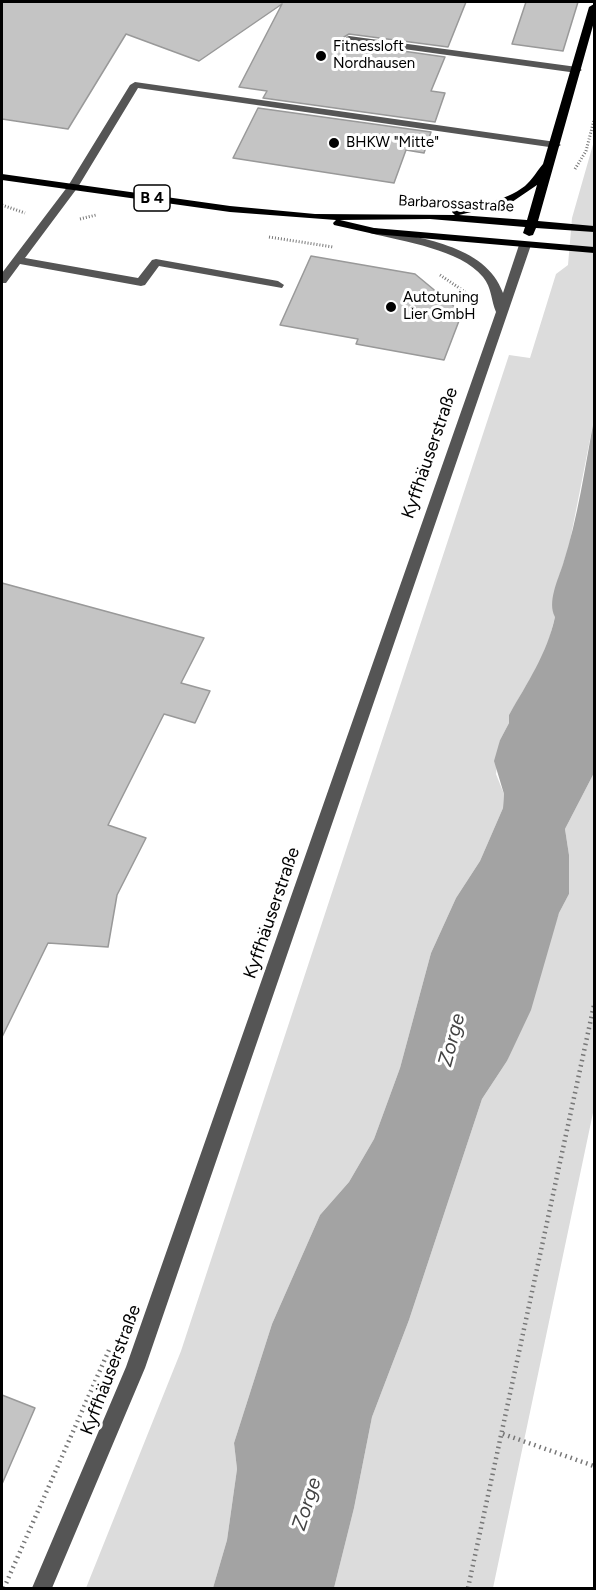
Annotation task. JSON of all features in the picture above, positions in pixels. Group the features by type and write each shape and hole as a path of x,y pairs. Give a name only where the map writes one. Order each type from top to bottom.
{"main road":[{"name":"B 4","path":"430,216 472,210 513,199 537,181 554,149 594,7"},
{"path":"525,245 554,149"},
{"name":"Barbarossastraße","path":"2,177 230,209 315,217 430,216 594,230"},
{"name":"Barbarossastraße","path":"315,217 374,231 594,250"}],"street":[{"path":"348,39 577,70"},
{"path":"2,280 73,187 135,85 554,149"},
{"name":"Barbarossastraße","path":"374,231 442,249 466,259 491,279 496,287 501,310"},
{"name":"Kyffhäuserstraße","path":"42,1588 135,1368 525,245"},
{"path":"16,261 141,282 156,262 278,285"}],"path":[{"path":"51,216 81,219 103,213"},
{"path":"266,237 336,248"},
{"path":"437,272 476,300"},
{"path":"468,1588 594,1005"},
{"path":"503,1434 594,1466"}],"shaded area":[{"path":"594,141 594,419 569,546 555,589 555,617 549,640 544,655 509,715 509,723 500,740 496,774 504,794 503,808 480,861 456,898 431,953 400,1068 374,1139 349,1182 320,1215 272,1324 234,1443 237,1469 227,1540 213,1588 86,1588 181,1351 509,355 530,358 556,274 568,265 572,218"},
{"path":"594,773 594,1108 493,1588 334,1588 354,1508 372,1417 409,1320 482,1099 507,1061 559,913 569,894 569,855 565,829"}],"water":[{"name":"Zorge","path":"594,419 594,773 565,829 569,855 569,894 559,913 531,1010 507,1061 482,1099 409,1320 372,1417 354,1508 334,1588 213,1588 227,1540 237,1469 234,1443 272,1324 320,1215 349,1182 374,1139 400,1068 431,953 456,898 480,861 503,808 504,794 494,761 500,740 509,723 509,715 536,668 551,631 555,617 553,598 573,529"}],"building":[{"path":"2,2 466,2 448,47 349,34 344,37 346,43 445,57 431,91 445,93 435,122 263,98 267,91 239,87 282,4 199,61 126,34 68,129 2,119"},
{"path":"526,2 578,2 563,51 512,44"},
{"name":"BHKW \"Mitte\"","path":"258,108 431,132 424,153 406,150 394,183 233,158"},
{"name":"Autotuning Lier GmbH","path":"311,256 415,274 462,313 444,360 356,344 358,339 280,325"},
{"path":"2,583 204,638 181,683 210,691 195,723 164,714 108,825 146,838 117,895 108,947 48,943 2,1037"},
{"path":"2,1395 35,1408 2,1484"}],"place":[{"name":"Fitnessloft Nordhausen","path":"321,56"},
{"name":"BHKW \"Mitte\"","path":"334,143"},
{"name":"Autotuning Lier GmbH","path":"391,307"}]}
